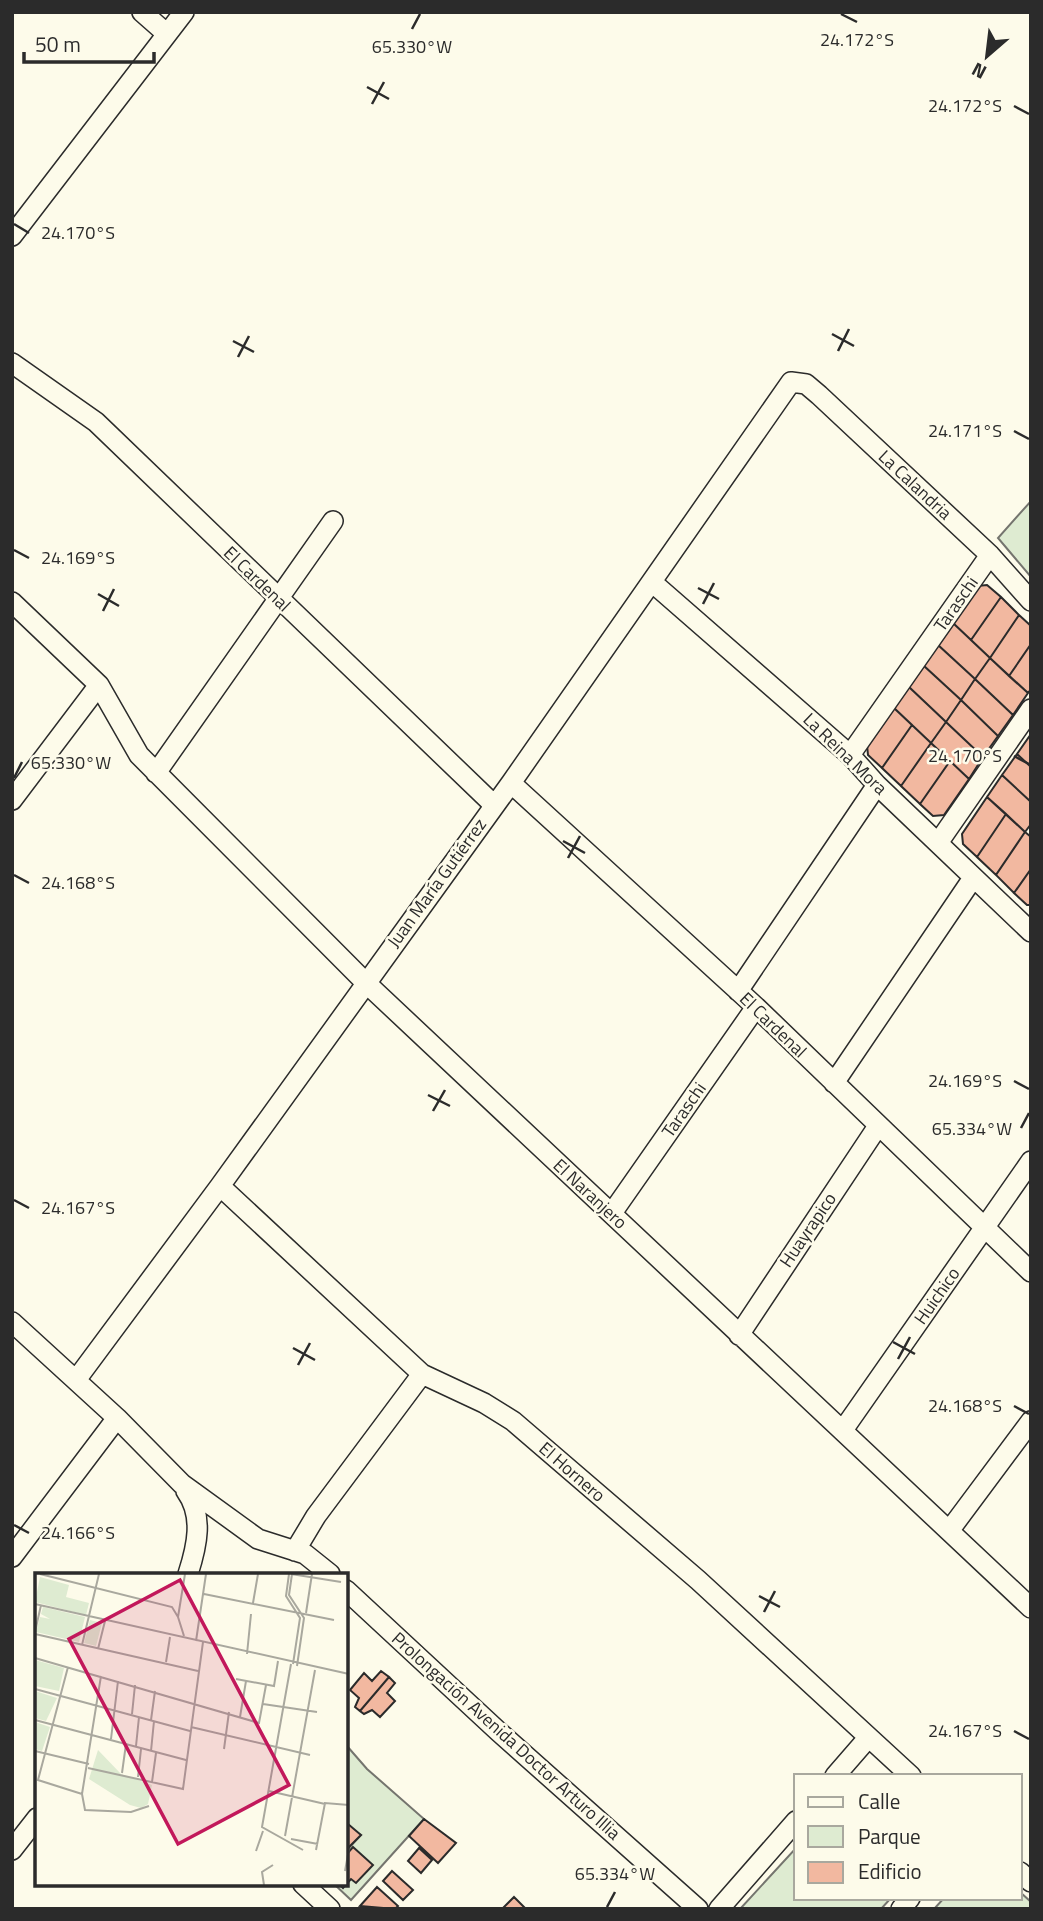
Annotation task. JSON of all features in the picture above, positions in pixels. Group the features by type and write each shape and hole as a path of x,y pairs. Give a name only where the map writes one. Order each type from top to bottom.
{"street":[{"path":"142,12 167,34"},
{"path":"12,236 184,12"},
{"name":"El Cardenal","path":"12,363 96,422 494,805"},
{"name":"La Calandria","path":"791,382 806,384 819,395 990,555 1031,601"},
{"name":"Juan María Gutiérrez","path":"76,1380 220,1186 510,783 653,583 791,382"},
{"path":"156,773 333,521"},
{"name":"Taraschi","path":"850,755 990,555"},
{"name":"La Reina Mora","path":"653,583 850,755 877,785 1031,932"},
{"name":"El Naranjero","path":"12,602 99,685 139,755 365,982 1031,1608"},
{"path":"12,800 99,685"},
{"path":"938,843 1031,709"},
{"name":"El Cardenal","path":"510,783 738,990 1031,1272"},
{"path":"738,990 877,785"},
{"path":"834,1083 973,878"},
{"name":"Taraschi","path":"612,1213 755,1007"},
{"name":"Huayrapico","path":"739,1335 878,1126"},
{"name":"Huichico","path":"843,1430 1031,1161"},
{"name":"El Hornero","path":"220,1186 422,1374 484,1403 513,1421 698,1580 909,1774"},
{"path":"12,1322 117,1418 181,1484 193,1501 198,1518 188,1573"},
{"path":"295,1551 316,1516 422,1374"},
{"path":"12,1557 117,1418"},
{"path":"949,1531 1031,1421"},
{"path":"181,1484 258,1539 316,1561 329,1573"},
{"name":"Prolongación Avenida Doctor Arturo Illia","path":"348,1592 499,1732 698,1909"},
{"path":"837,1774 868,1738"},
{"path":"12,1850 35,1821"},
{"path":"719,1909 794,1823"},
{"path":"305,1886 330,1909"}],"green space":[{"path":"1031,501 1031,577 998,538"},
{"path":"348,1747 367,1769 424,1819 351,1900 336,1886 348,1886 348,1849 361,1835 348,1827"},
{"path":"794,1850 794,1900 889,1900 881,1909 740,1909"},
{"path":"1022,1894 1031,1902 1031,1909 934,1909 942,1900 1022,1900"}],"building":[{"path":"987,585 1001,597 971,640 952,622 977,586"},
{"path":"1001,597 1019,615 990,658 971,640"},
{"path":"1019,615 1031,626 1031,644 1009,676 990,658"},
{"path":"952,622 990,658 975,679 937,644"},
{"path":"937,644 975,679 961,700 923,665"},
{"path":"1031,644 1031,689 1028,693 1009,676"},
{"path":"990,658 1028,693 1013,715 975,679"},
{"path":"923,665 961,700 946,722 908,686"},
{"path":"975,679 1013,715 998,736 961,700"},
{"path":"908,686 946,722 931,743 893,707"},
{"path":"961,700 998,736 983,757 946,722"},
{"path":"893,707 912,725 882,768 868,755 867,745"},
{"path":"946,722 983,757 969,779 931,743"},
{"path":"912,725 931,743 901,786 882,768"},
{"path":"1031,734 1031,767 1017,754"},
{"path":"931,743 950,761 920,804 901,786"},
{"path":"1017,754 1031,767 1031,802 1002,775"},
{"path":"950,761 969,779 944,815 933,816 920,804"},
{"path":"1002,775 1031,802 1031,824 1025,832 987,797"},
{"path":"987,797 1006,814 977,857 963,844 962,834"},
{"path":"1006,814 1025,832 996,875 977,857"},
{"path":"1025,832 1031,837 1031,869 1014,893 996,875"},
{"path":"1031,869 1031,905 1027,905 1014,893"},
{"path":"381,1671 389,1677 360,1711 355,1707 359,1698 350,1690 364,1673 372,1681"},
{"path":"389,1677 395,1683 387,1693 395,1701 380,1717 372,1710 364,1714 360,1711"},
{"path":"424,1819 456,1843 438,1863 409,1836"},
{"path":"348,1824 361,1835 348,1848"},
{"path":"353,1847 373,1865 356,1883 351,1879 348,1882 348,1853"},
{"path":"419,1848 432,1860 421,1873 408,1861"},
{"path":"392,1871 413,1890 403,1900 383,1881"},
{"path":"377,1887 398,1906 395,1909 360,1906"},
{"path":"514,1897 526,1909 502,1909"}]}
